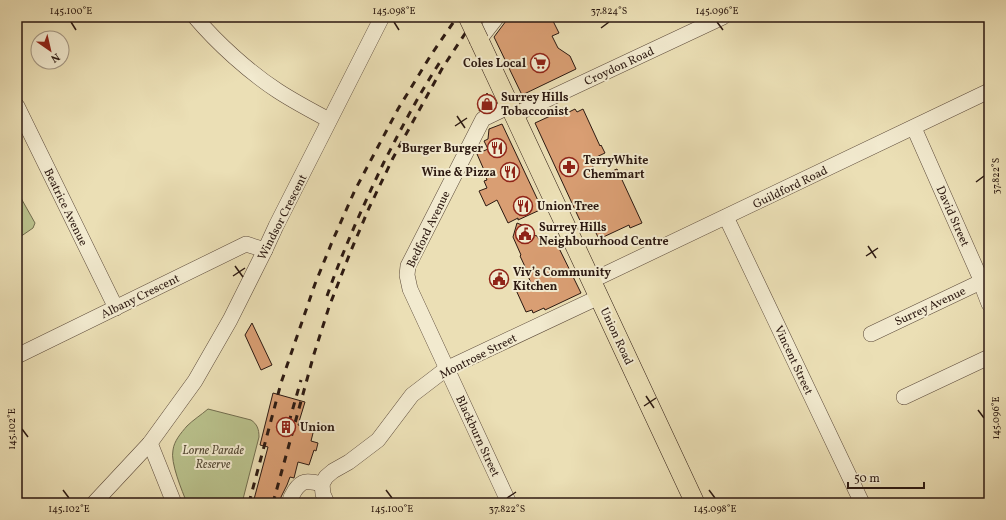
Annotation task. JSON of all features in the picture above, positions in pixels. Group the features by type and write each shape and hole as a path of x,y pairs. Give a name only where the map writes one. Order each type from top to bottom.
{"main road":[{"name":"Union Road","path":"468,17 695,503"}],"street":[{"path":"195,17 239,61 278,91 329,120"},
{"name":"Windsor Crescent","path":"94,503 150,443 195,381 230,320 382,17"},
{"path":"479,40 497,17"},
{"name":"Croydon Road","path":"512,111 723,17"},
{"name":"Guildford Road","path":"595,289 726,217 989,91"},
{"name":"Beatrice Avenue","path":"17,106 116,308"},
{"name":"Bedford Avenue","path":"446,369 410,289 407,275 408,266 483,119 512,111"},
{"name":"David Street","path":"914,128 985,280 986,298 989,304"},
{"name":"Vincent Street","path":"726,217 862,503"},
{"name":"Albany Crescent","path":"17,356 246,244 265,250"},
{"name":"Surrey Avenue","path":"871,334 985,280"},
{"name":"Montrose Street","path":"322,484 326,477 333,471 350,462 378,440 412,395 446,369 595,289"},
{"path":"904,397 989,357"},
{"name":"Blackburn Street","path":"446,369 509,503"},
{"path":"150,443 174,503"},
{"path":"289,503 298,486 306,482 322,484 322,494 327,503"}],"green space":[{"path":"17,191 35,223 33,228 17,239"},
{"name":"Lorne Parade Reserve","path":"208,409 251,420 255,423 258,429 259,437 242,503 187,503 180,484 173,462 173,450 175,443 187,426"}],"building":[{"name":"Coles Local","path":"509,17 551,17 559,33 552,36 558,48 570,56 576,69 522,95 494,37"},
{"path":"487,93 493,104 479,111"},
{"path":"567,106 569,112 575,109 577,112 583,109 600,146 601,145 605,153 590,160 598,177 617,169 642,223 630,228 629,225 599,239 591,223 583,227 535,123 559,112 558,110"},
{"path":"502,124 542,209 508,223 497,200 486,206 479,191 487,188 484,181 487,180 477,154 488,149 484,141 488,139 489,129"},
{"path":"517,223 529,228 533,235 537,236 542,245 554,238 581,293 545,310 544,308 533,313 532,310 526,312 516,290 531,283 513,237"},
{"path":"252,323 272,365 261,370 245,335"},
{"path":"273,393 305,402 298,425 314,429 311,441 318,443 309,465 298,462 294,478 290,477 281,497 280,503 253,503 268,447 260,445"}],"railway":[{"path":"249,503 281,383 315,284 332,242 355,190 398,109 431,55 457,17"},
{"path":"273,503 314,354 329,307 350,253 369,208 393,158 443,67 476,17"},
{"path":"327,296 368,195 384,162 404,123 442,59"},
{"path":"285,436 301,380"}],"place":[{"name":"Coles Local","path":"540,63"},
{"name":"Surrey Hills Tobacconist","path":"487,104"},
{"name":"Burger Burger","path":"497,148"},
{"name":"TerryWhite Chemmart","path":"569,167"},
{"name":"Wine & Pizza","path":"510,172"},
{"name":"Union Tree","path":"523,206"},
{"name":"Surrey Hills Neighbourhood Centre","path":"525,234"},
{"name":"Viv’s Community Kitchen","path":"499,279"},
{"name":"Union","path":"286,427"}]}
